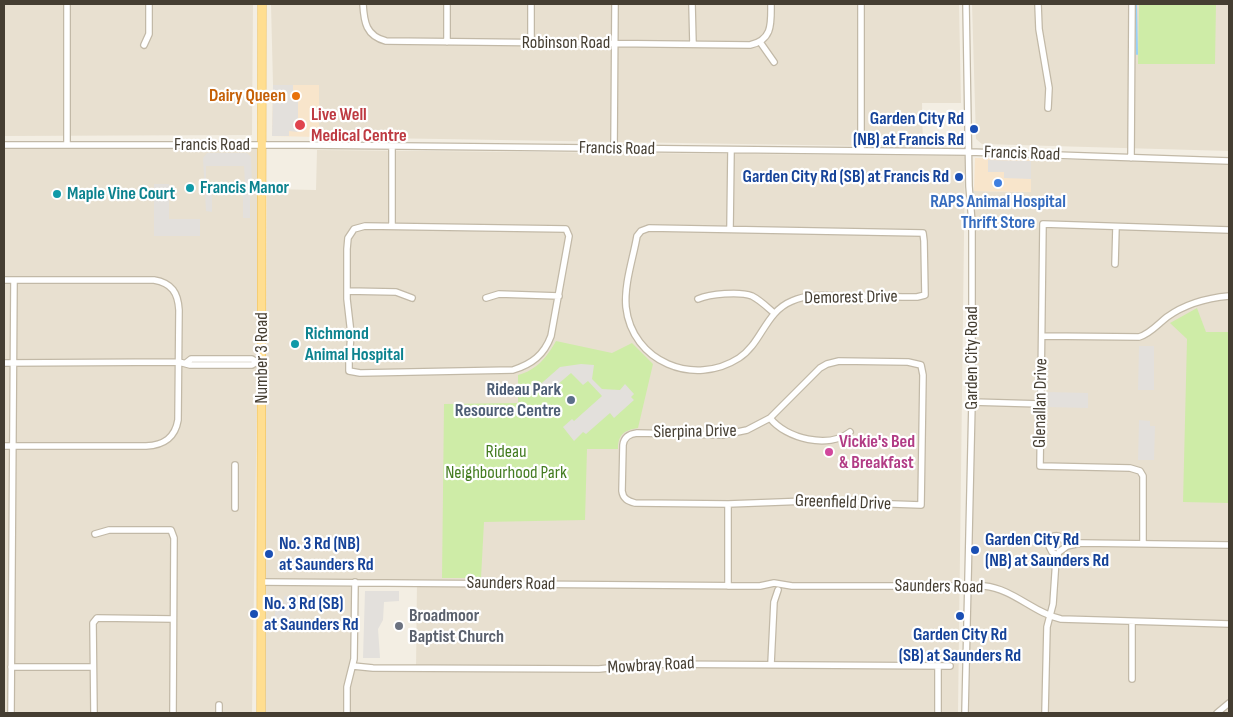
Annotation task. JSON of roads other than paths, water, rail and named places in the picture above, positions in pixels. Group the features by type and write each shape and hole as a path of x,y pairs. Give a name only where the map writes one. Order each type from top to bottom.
{"main road":[{"name":"Number 3 Road","path":"261,713 262,582 259,362 262,4"}],"street":[{"path":"67,4 67,145"},
{"path":"144,45 149,34 150,4"},
{"name":"Robinson Road","path":"364,4 364,23 368,30 375,37 386,41 750,45 760,42"},
{"path":"447,4 447,42"},
{"path":"531,4 531,43"},
{"path":"614,4 614,149"},
{"path":"692,4 693,44"},
{"path":"771,4 771,25 766,37 760,42 774,62"},
{"path":"861,4 861,151"},
{"name":"Garden City Road","path":"965,713 972,402 972,223 969,186 966,4"},
{"path":"1038,4 1039,30 1049,88 1048,108"},
{"path":"1131,158 1132,4"},
{"name":"Francis Road","path":"4,145 262,144 392,147 969,152 1229,161"},
{"path":"392,147 392,226"},
{"path":"730,229 731,150"},
{"name":"Glenallan Drive","path":"1116,226 1043,224 1040,466 1130,468 1141,472 1143,476 1143,543"},
{"path":"359,226 392,226 566,229 569,236 552,336 548,345 534,362 524,367 505,371 360,373 349,371 348,360 351,334 347,291 348,244 351,232 359,226"},
{"path":"1114,264 1116,226 1229,230"},
{"name":"Demorest Drive","path":"649,228 730,229 923,233 925,295 917,297 810,296 792,301 774,313 749,350 724,366 706,371 694,371 664,364 643,346 633,332 626,309 630,273 638,236 641,231 649,228"},
{"path":"4,280 148,279 164,282 174,289 179,303 177,426 172,436 165,442 146,446 4,446"},
{"path":"11,713 14,280"},
{"path":"347,291 396,292 412,298"},
{"path":"486,298 500,294 559,296"},
{"path":"698,299 713,295 749,295 763,303 774,313"},
{"path":"1042,336 1139,337 1172,314 1188,306 1204,300 1229,296"},
{"path":"4,363 186,363 190,359 252,359 259,362"},
{"name":"Sierpina Drive","path":"625,499 622,491 623,448 624,440 628,436 637,433 732,434 753,428 770,418 816,371 827,364 839,361 908,362 921,365"},
{"name":"Greenfield Drive","path":"625,499 636,502 728,504 816,501 921,505 923,375 921,365"},
{"path":"972,402 1041,404"},
{"path":"770,418 787,432 802,438 834,440 845,437 850,432"},
{"path":"235,465 235,508"},
{"path":"728,504 728,586"},
{"path":"95,534 109,530 171,530 174,538 173,713"},
{"path":"4,533 12,533"},
{"path":"1057,555 1052,552 1049,546 1052,537 1061,537 1066,546"},
{"path":"1045,713 1047,627 1053,604 1054,567 1057,555 1066,546 1081,543 1229,544"},
{"name":"Saunders Road","path":"262,582 760,586 774,588 792,586 988,586 1003,590 1049,616 1068,620 1229,624"},
{"path":"347,713 347,687 353,666 355,582"},
{"path":"771,664 774,588"},
{"path":"94,713 93,623 97,618 173,619"},
{"path":"1132,622 1132,679"},
{"name":"Mowbray Road","path":"353,666 373,668 599,669 648,664 950,666"},
{"path":"938,666 938,713"},
{"path":"12,667 93,667"},
{"path":"1217,713 1229,704"},
{"path":"219,705 219,713"}],"waterway":[{"path":"1136,4 1137,54"}],"place":[{"name":"Dairy Queen","path":"296,96"},
{"name":"Live Well Medical Centre","path":"300,125"},
{"name":"Garden City Rd (NB) at Francis Rd","path":"974,129"},
{"name":"Garden City Rd (SB) at Francis Rd","path":"959,177"},
{"name":"RAPS Animal Hospital Thrift Store","path":"998,183"},
{"name":"Francis Manor","path":"190,188"},
{"name":"Maple Vine Court","path":"57,194"},
{"name":"Richmond Animal Hospital","path":"295,344"},
{"name":"Rideau Park Resource Centre","path":"571,400"},
{"name":"Vickie's Bed & Breakfast","path":"829,452"},
{"name":"Garden City Rd (NB) at Saunders Rd","path":"975,550"},
{"name":"No. 3 Rd (NB) at Saunders Rd","path":"269,554"},
{"name":"No. 3 Rd (SB) at Saunders Rd","path":"254,614"},
{"name":"Garden City Rd (SB) at Saunders Rd","path":"960,616"},
{"name":"Broadmoor Baptist Church","path":"399,626"}],"park label":[{"name":"Rideau Neighbourhood Park","path":"506,462"}]}
